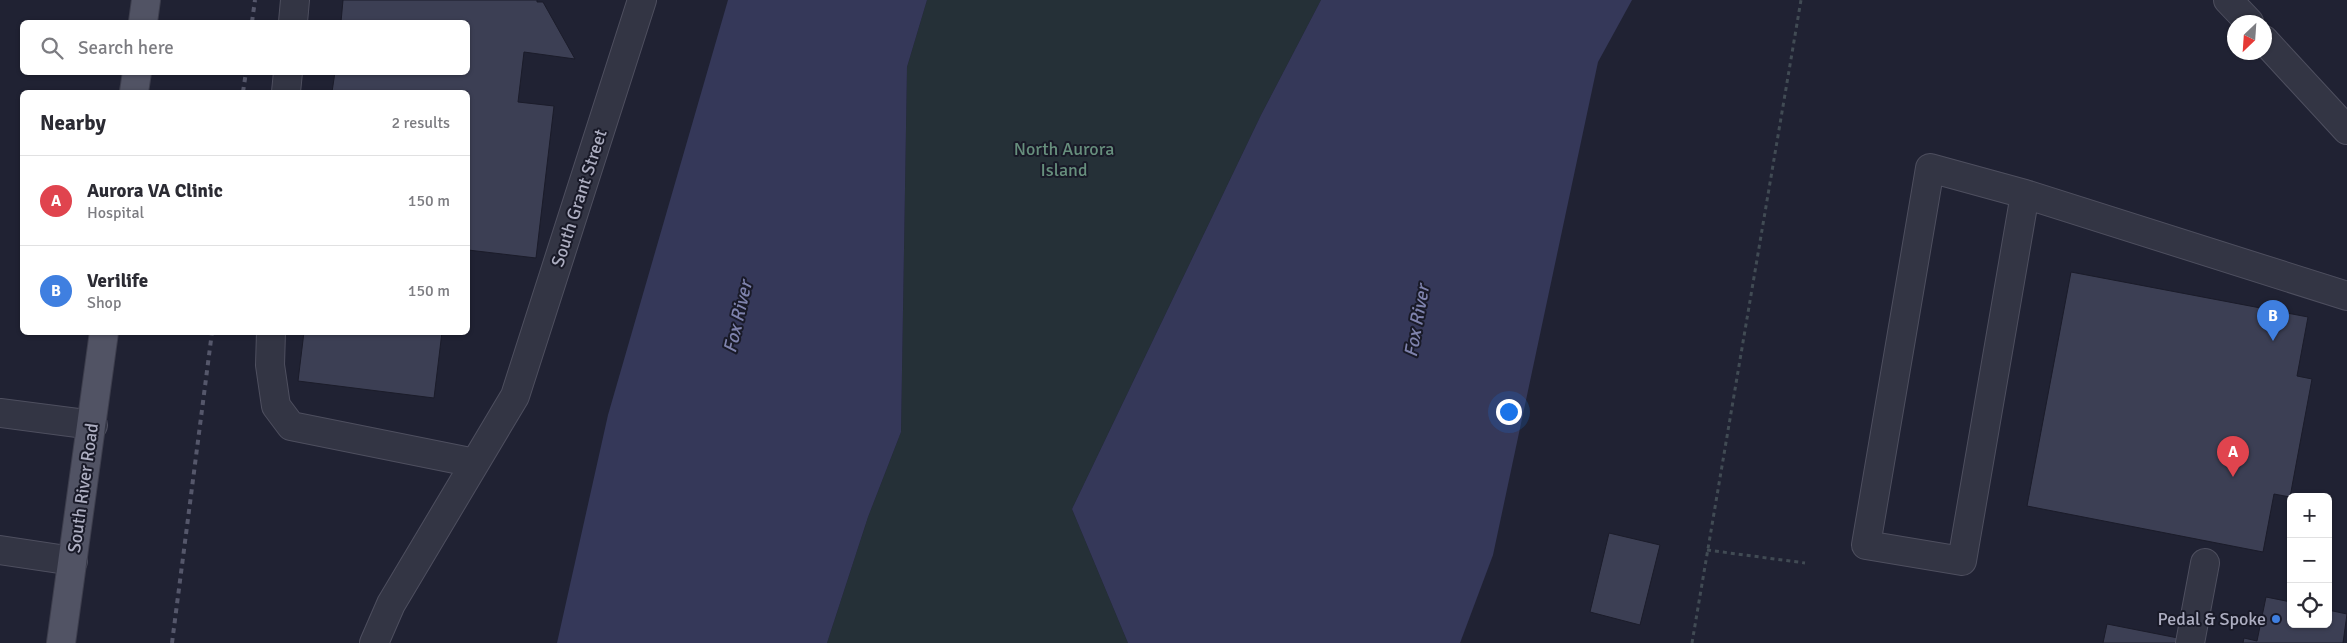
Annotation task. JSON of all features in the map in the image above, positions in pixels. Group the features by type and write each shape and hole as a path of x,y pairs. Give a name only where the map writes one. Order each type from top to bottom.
{"main road":[{"path":"143,20 146,0"},
{"path":"134,90 137,75"},
{"name":"South River Road","path":"61,643 93,425 104,335"}],"street":[{"path":"293,20 295,0"},
{"name":"South Grant Street","path":"374,643 391,604 515,396 642,0"},
{"path":"2228,0 2242,15"},
{"path":"2272,49 2347,130"},
{"path":"286,90 288,75"},
{"path":"2024,194 1962,561 1866,545 1930,168 2024,194 2347,296"},
{"path":"271,335 270,365 276,406 292,426 475,463"},
{"path":"0,412 93,425"},
{"path":"0,550 73,561"},
{"path":"2190,643 2205,563"}],"path":[{"path":"1692,643 1801,0"},
{"path":"1707,550 1806,563"}],"green space":[{"name":"North Aurora Island","path":"927,0 1321,0 1261,115 1072,509 1128,643 827,643 868,517 901,432 907,67"}],"water":[{"name":"Fox River","path":"728,0 927,0 907,67 901,432 868,517 827,643 557,643 608,415"},
{"name":"Fox River","path":"1321,0 1632,0 1598,62 1493,555 1460,643 1128,643 1072,509 1261,115"}],"building":[{"path":"343,0 537,0 537,2 543,2 575,59 524,52 518,102 554,106 536,258 470,250 470,90 332,90 335,75 470,75 470,20 341,20"},
{"path":"2071,272 2308,317 2297,376 2312,379 2291,493 2287,493 2287,496 2274,494 2263,552 2027,506"},
{"path":"304,335 442,335 434,398 298,381"},
{"path":"1609,533 1660,545 1640,625 1590,612"},
{"name":"Pedal & Spoke","path":"2266,597 2287,601 2287,628 2332,628 2332,611 2347,614 2343,643 2243,643 2244,638 2257,641"},
{"path":"2107,624 2178,638 2177,643 2103,643"}],"railway":[{"path":"252,20 255,0"},
{"path":"243,90 246,75"},
{"path":"172,643 212,335"}],"place":[{"name":"Verilife","path":"2273,341"},
{"name":"Aurora VA Clinic","path":"2233,477"},
{"name":"Pedal & Spoke","path":"2276,619"}]}
